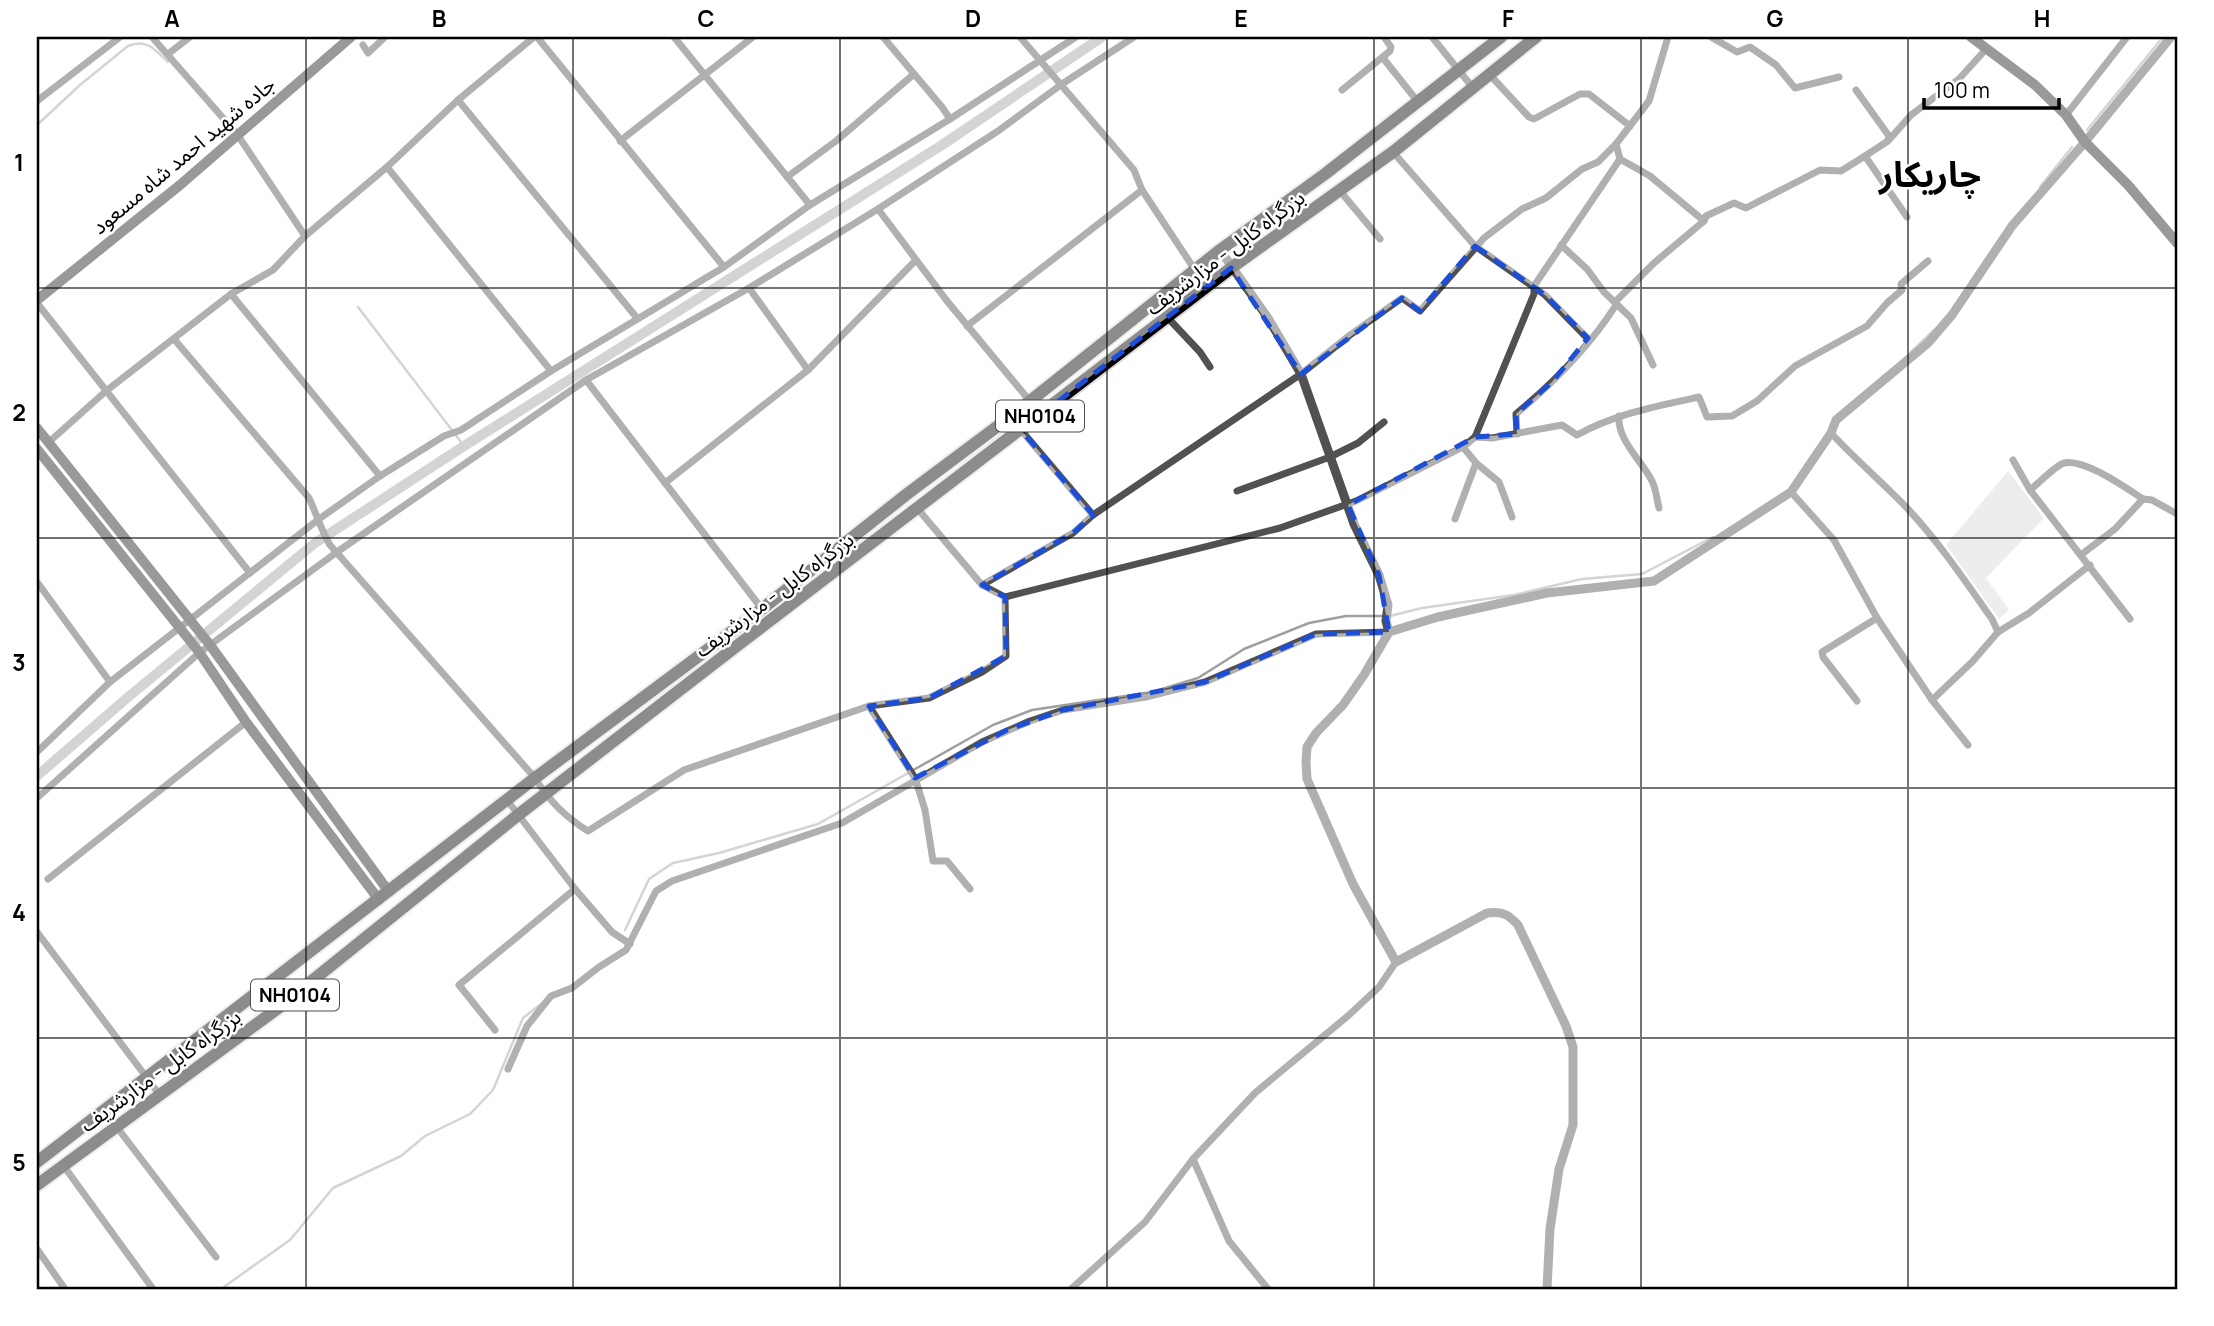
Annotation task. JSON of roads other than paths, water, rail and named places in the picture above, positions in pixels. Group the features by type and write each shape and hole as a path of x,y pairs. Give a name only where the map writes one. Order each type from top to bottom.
{"highway":[{"name":"بزرگراه کابل - مزارشریف","path":"37,1162 507,800 762,609 1220,250 1501,37"},
{"name":"بزرگراه کابل - مزارشریف","path":"37,1185 277,1009 518,815 1231,268 1393,152 1536,37"}],"main road":[{"name":"جاده شهيد احمد شاه مسعود","path":"37,301 180,185 351,37"},
{"path":"1971,37 2035,85 2066,115 2085,142 2175,235"},
{"path":"37,428 209,643 384,896"},
{"path":"37,449 199,653 246,722 384,896"}],"street":[{"path":"37,101 120,37"},
{"path":"152,37 237,134 305,236"},
{"path":"168,54 190,37"},
{"path":"363,45 368,53 385,37"},
{"path":"49,442 106,391 231,295 273,270 305,236 387,167 458,100 536,37 724,267"},
{"path":"674,37 810,205"},
{"path":"620,141 753,37"},
{"path":"883,37 950,119"},
{"path":"1020,37 1134,170 1142,190 1195,270"},
{"path":"37,752 110,682 319,519 380,476 444,436 461,430 551,371 724,267 810,205 1076,37"},
{"path":"37,798 209,643 337,552 586,380 749,288 878,209 998,131 1062,84 1134,37"},
{"path":"1342,90 1383,58 1391,47 1384,37"},
{"path":"1432,37 1473,88"},
{"path":"982,585 1073,533 1093,515 1301,374 1402,298 1420,311 1475,246 1522,209 1546,198 1583,169 1598,162 1616,144 1649,101 1668,37"},
{"path":"1711,37 1738,52 1750,47 1776,65 1795,89 1839,77"},
{"path":"2066,115 2127,37"},
{"path":"508,1069 527,1026 551,996 572,988 626,950 656,891 672,881 842,822 912,774 994,736 1063,710 1146,697 1205,682 1316,634 1389,632 1438,617 1548,593 1654,581 1791,492 1836,421 1928,343 2012,226 2171,37"},
{"path":"1517,434 1516,414 1552,382 1589,340 1616,303 1654,263 1704,221 1706,215 1734,203 1746,208 1820,170 1841,171 1888,141 1911,115 1959,79 1987,48"},
{"path":"1383,58 1418,102"},
{"path":"786,177 836,141 914,74"},
{"path":"1490,75 1529,117 1534,119 1580,94 1589,94 1630,126"},
{"path":"1856,90 1889,136 1888,141"},
{"path":"458,100 637,318"},
{"path":"1616,144 1620,159 1650,176 1704,221"},
{"path":"1393,152 1475,246 1534,286 1589,340"},
{"path":"1865,156 1907,217"},
{"path":"917,508 982,585 1005,597 1280,528 1348,504 1463,447 1475,437 1534,294 1534,286 1620,159"},
{"path":"387,167 551,371"},
{"path":"967,326 1142,190"},
{"path":"1340,191 1380,239"},
{"path":"878,209 915,261 1029,400"},
{"path":"1561,245 1631,318 1653,365"},
{"path":"1220,250 1268,318 1301,374 1354,524 1379,575 1388,604 1386,621 1389,632 1343,705 1316,733 1307,747 1306,762 1307,779 1353,884 1396,962"},
{"path":"665,483 808,370 915,261"},
{"path":"1475,437 1493,438 1562,425 1577,435 1598,423 1619,416 1699,397 1707,417 1732,416 1757,401 1795,366 1867,326 1902,290 1901,284 1927,261"},
{"path":"749,288 808,370"},
{"path":"231,295 380,476"},
{"path":"37,301 250,573"},
{"path":"1168,318 1200,352 1210,367"},
{"path":"174,339 309,498 319,519 320,528 330,545 535,779 545,795 567,819 588,831 684,770 870,706 929,698 982,672 1006,656 1005,597"},
{"path":"586,380 762,609"},
{"path":"1619,416 1630,447 1654,483 1659,508"},
{"path":"1237,491 1330,457 1358,443 1384,422"},
{"path":"1021,430 1093,515"},
{"path":"1830,433 1906,508 1934,540 1992,619 1998,632"},
{"path":"1463,447 1476,463 1499,482 1512,517"},
{"path":"2013,460 2030,490 2130,619"},
{"path":"2030,490 2061,463 2073,462 2098,472 2143,499 2152,500 2177,514"},
{"path":"1455,519 1476,463"},
{"path":"1791,492 1834,540 1877,618 1932,700 1968,746"},
{"path":"2082,554 2115,529 2143,499"},
{"path":"1932,700 1973,661 1998,632 2029,613 2090,565"},
{"path":"37,582 110,682"},
{"path":"1857,701 1822,652 1877,618"},
{"path":"870,706 912,774 925,810 933,861 947,861 970,890"},
{"path":"48,879 246,722"},
{"path":"37,737 44,745"},
{"path":"507,800 575,889 612,932 630,944"},
{"path":"495,1030 459,985 575,889"},
{"path":"1071,1289 1145,1222 1193,1159 1255,1093 1349,1015 1379,987 1396,962 1487,913 1500,911 1518,925 1566,1026 1573,1047 1573,1125 1559,1169 1550,1229 1547,1289"},
{"path":"37,932 159,1094"},
{"path":"116,1126 216,1257"},
{"path":"1193,1159 1229,1241 1268,1289"},
{"path":"63,1165 153,1289"},
{"path":"37,1249 65,1289"}],"waterway":[{"path":"37,776 315,543 942,145 1102,37"},
{"path":"2087,130 2163,37"},
{"path":"37,125 128,46 146,44 168,62"},
{"path":"2040,187 2072,147"},
{"path":"358,307 464,446"},
{"path":"1911,352 1934,330"},
{"path":"1390,616 1422,608 1514,595 1582,579 1642,574 1713,537"},
{"path":"625,930 649,879 673,863 719,853 818,824 993,725 1032,710 1152,692 1198,678 1244,649 1309,623 1346,616 1383,616"},
{"path":"221,1289 290,1240 333,1188 401,1156 425,1136 470,1114 493,1090 523,1018 541,1004"}],"district":[{"name":"چاریکار","path":"1930,174"}]}
